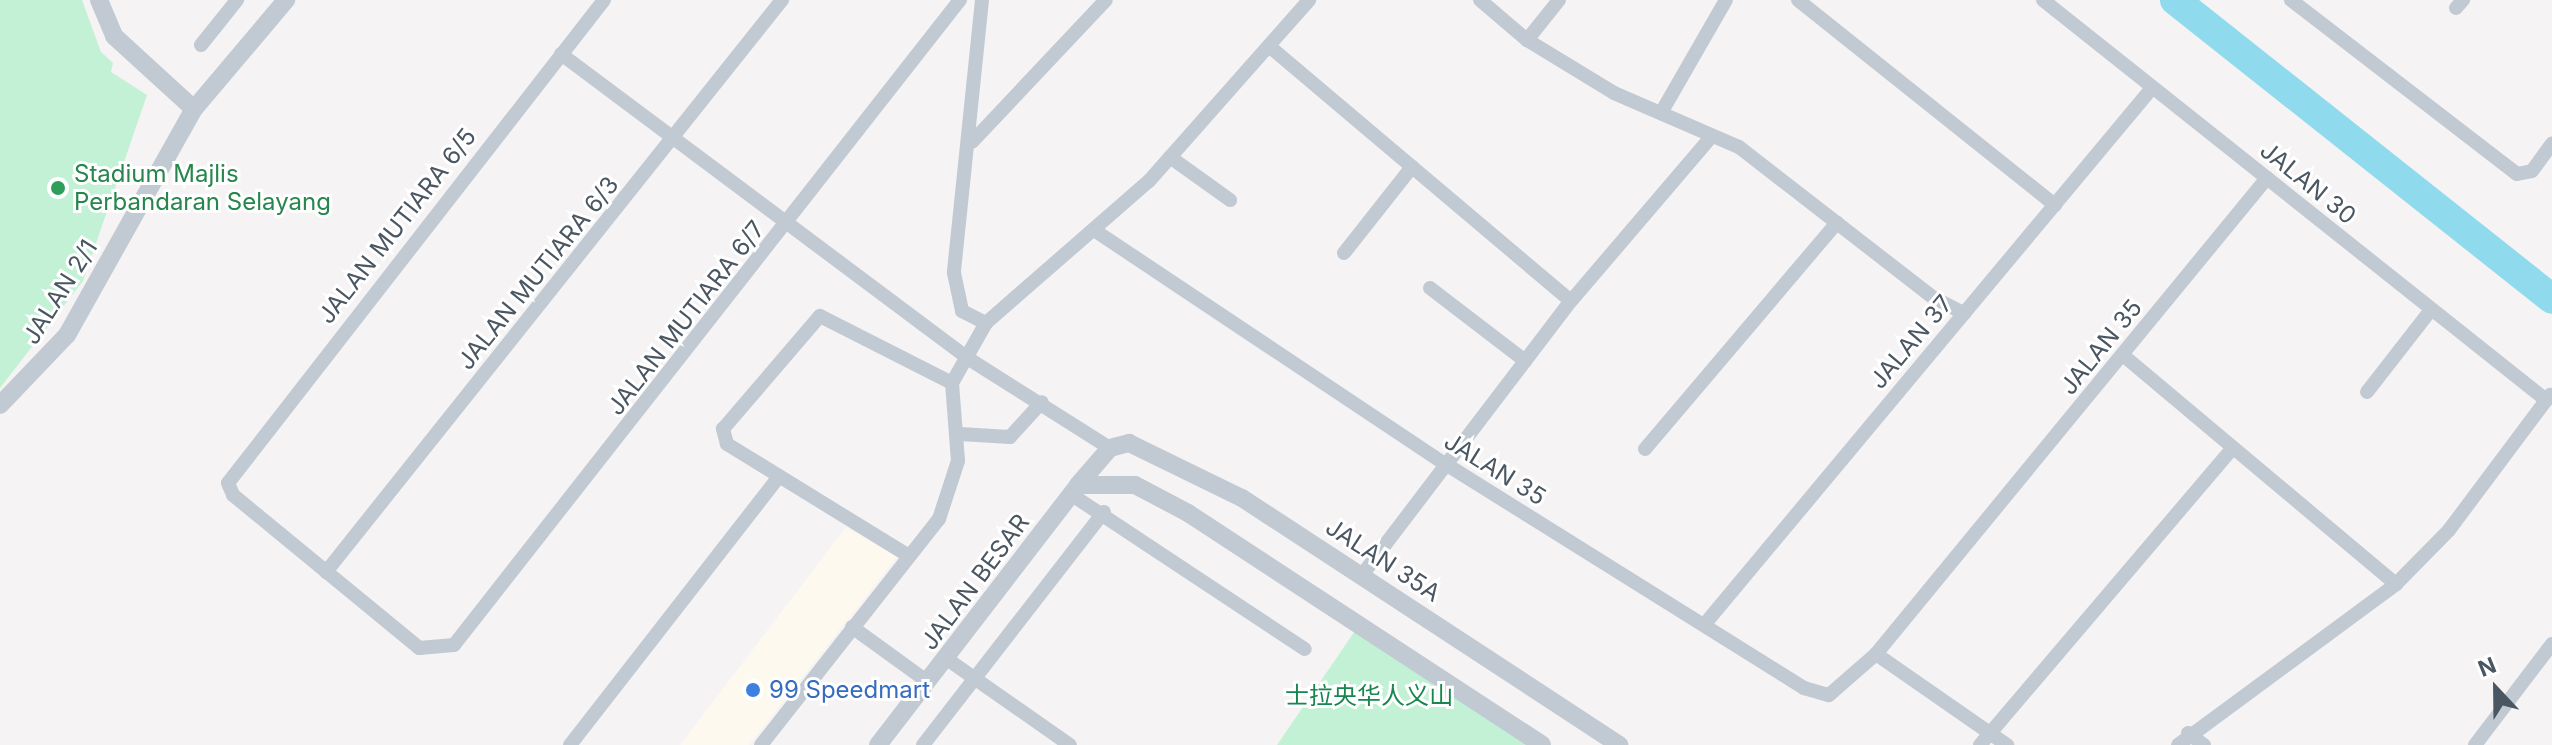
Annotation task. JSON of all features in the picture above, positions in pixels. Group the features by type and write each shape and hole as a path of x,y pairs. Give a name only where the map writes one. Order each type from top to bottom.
{"street":[{"path":"99,0 114,36 194,109"},
{"path":"201,45 237,0"},
{"name":"JALAN 2/1","path":"0,405 67,335 194,109 286,0"},
{"name":"JALAN MUTIARA 6/5","path":"326,572 233,495 228,483 604,0"},
{"name":"JALAN MUTIARA 6/3","path":"326,572 672,142 782,0"},
{"name":"JALAN MUTIARA 6/7","path":"326,572 419,648 436,650 454,645 786,226 960,0"},
{"path":"982,0 972,142 955,295 971,319 986,323"},
{"path":"972,142 1106,0"},
{"path":"761,745 939,519 960,434 952,383 969,359 986,323 1094,230 1170,157 1309,0"},
{"path":"1480,0 1527,40 1661,113 1739,147 1837,223 1964,313"},
{"path":"1527,40 1559,0"},
{"path":"1661,113 1726,0"},
{"path":"1798,0 2055,205"},
{"name":"JALAN 30","path":"2043,0 2430,311 2550,395"},
{"path":"2291,0 2517,174 2532,171 2552,143"},
{"path":"1269,46 1571,301"},
{"path":"561,54 672,142 969,359 1042,402 1110,448"},
{"name":"JALAN 37","path":"1704,625 2152,88"},
{"path":"1362,575 1444,463 1571,301 1712,136"},
{"path":"1170,157 1230,200"},
{"path":"1344,253 1412,167"},
{"name":"JALAN 35","path":"1094,230 1444,463 1804,688 1829,695 1876,654 2124,356 2267,178"},
{"path":"1645,449 1837,223"},
{"path":"1430,288 1525,361"},
{"path":"2367,392 2430,311"},
{"path":"909,556 727,444 723,429 820,316 952,383"},
{"path":"2124,356 2396,584"},
{"path":"2178,745 2188,733 2396,584 2449,530 2550,395"},
{"path":"960,434 1010,437 1042,402"},
{"name":"JALAN 35A","path":"1110,448 1129,443 1153,451 1362,575 1619,745"},
{"name":"JALAN BESAR","path":"878,745 1110,448"},
{"path":"1980,745 2233,448"},
{"path":"570,745 778,478"},
{"path":"1075,490 1135,485 1188,513 1542,745"},
{"path":"1075,490 1305,649"},
{"path":"923,745 1104,512"},
{"path":"852,627 928,682"},
{"path":"2475,745 2552,644"},
{"path":"1876,654 2007,745"},
{"path":"947,659 1070,745"},
{"path":"2188,733 2204,745"}],"shaded area":[{"path":"846,527 897,557 749,745 680,745"}],"green space":[{"name":"Stadium Majlis Perbandaran Selayang","path":"0,0 82,0 101,52 113,63 111,72 147,95 83,281 0,388"},
{"name":"士拉央华人义山","path":"1357,628 1528,745 1277,745"}],"waterway":[{"path":"2175,0 2552,299"}],"place":[{"name":"Stadium Majlis Perbandaran Selayang","path":"58,188"},
{"name":"99 Speedmart","path":"753,690"}]}
